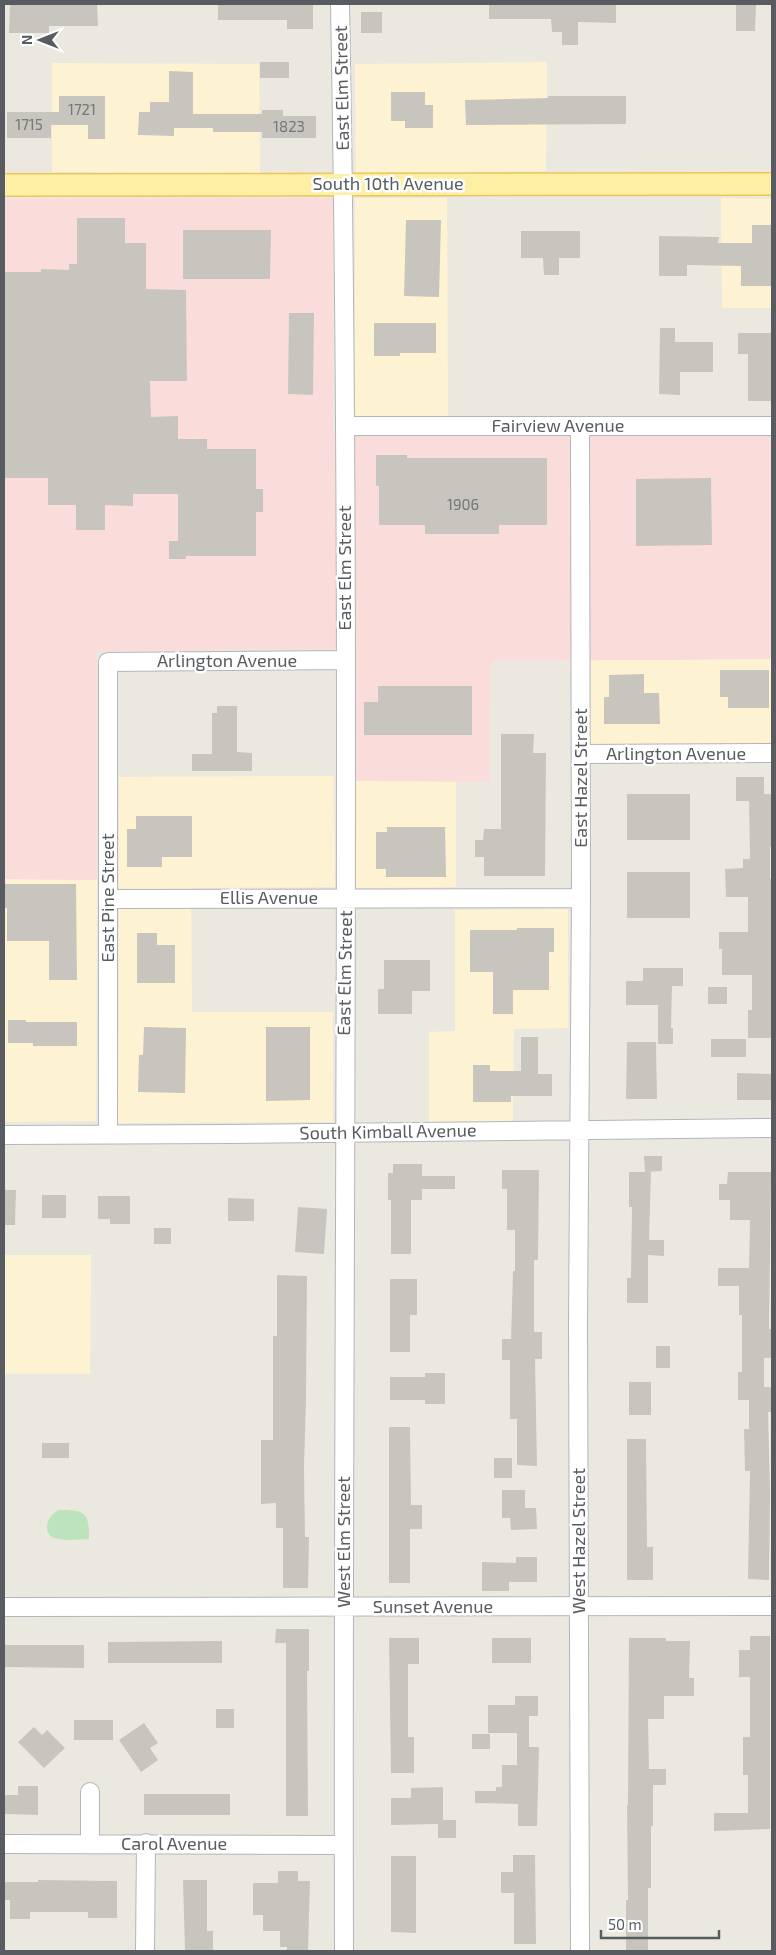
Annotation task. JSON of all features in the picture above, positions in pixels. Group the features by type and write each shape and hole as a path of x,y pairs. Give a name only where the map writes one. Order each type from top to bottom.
{"main road":[{"name":"South 10th Avenue","path":"4,185 772,184"}],"street":[{"name":"East Elm Street","path":"340,4 344,184 346,898 344,1133"},
{"name":"Fairview Avenue","path":"344,426 772,426"},
{"name":"East Hazel Street","path":"579,1130 580,426"},
{"name":"Arlington Avenue","path":"108,662 345,660"},
{"name":"East Pine Street","path":"108,662 108,1134"},
{"name":"Arlington Avenue","path":"580,754 772,753"},
{"name":"Ellis Avenue","path":"108,899 580,898"},
{"name":"South Kimball Avenue","path":"4,1135 772,1128"},
{"name":"West Hazel Street","path":"579,1130 580,1951"},
{"name":"West Elm Street","path":"344,1133 344,1951"},
{"name":"Sunset Avenue","path":"4,1607 772,1606"},
{"path":"90,1792 90,1843"},
{"path":"145,1951 146,1843"},
{"name":"Carol Avenue","path":"4,1844 344,1845"}],"shaded area":[{"path":"547,62 546,171 356,173 355,64"},
{"path":"52,63 259,64 260,173 52,172"},
{"path":"333,198 333,436 772,435 772,659 491,661 490,782 354,781 354,649 97,651 97,880 4,879 4,199"},
{"path":"355,198 447,198 448,418 355,419"},
{"path":"721,198 772,199 772,308 722,308"},
{"path":"772,659 772,743 590,744 590,660"},
{"path":"334,776 335,887 191,888 192,1012 333,1012 333,1122 118,1123 119,777"},
{"path":"354,781 456,781 456,887 355,888"},
{"path":"4,879 97,880 96,1121 4,1122"},
{"path":"568,909 568,1028 514,1029 513,1122 429,1122 429,1032 455,1031 455,910"},
{"path":"4,1255 91,1255 90,1374 4,1374"}],"green space":[{"path":"59,1510 75,1511 84,1514 88,1523 89,1539 63,1540 49,1534 47,1531 48,1521"}],"building":[{"path":"10,4 97,4 98,26 49,26 49,33 9,33"},
{"path":"218,4 313,4 313,29 287,29 287,20 218,20"},
{"path":"489,4 616,4 616,23 578,22 578,45 562,45 562,32 552,32 551,19 489,19"},
{"path":"736,4 756,4 755,31 736,31"},
{"path":"361,12 382,12 382,33 361,33"},
{"path":"260,62 289,62 289,78 260,78"},
{"path":"169,71 193,72 193,114 262,114 262,110 283,110 283,116 316,116 316,138 262,138 262,132 213,132 213,128 174,128 174,136 138,135 139,112 150,112 150,102 169,102"},
{"path":"391,92 425,92 425,105 433,105 433,128 405,128 405,121 391,121"},
{"path":"59,96 105,96 105,139 88,139 88,125 51,125 51,138 7,138 7,112 59,112"},
{"path":"548,96 626,96 626,124 466,125 465,100 548,98"},
{"path":"77,218 125,218 125,243 146,243 146,289 186,290 187,381 150,381 151,417 178,416 178,439 207,439 207,449 256,449 256,489 263,489 263,512 256,512 256,556 186,556 186,559 169,559 169,541 178,541 178,494 133,494 133,506 105,505 105,530 76,530 76,505 48,505 48,478 4,478 4,272 41,272 41,269 69,270 69,264 77,264"},
{"path":"406,220 441,220 439,297 404,296"},
{"path":"752,225 772,225 772,286 741,286 741,266 687,265 687,276 659,276 659,236 719,237 718,243 752,243"},
{"path":"183,230 271,230 270,279 183,279"},
{"path":"521,231 580,231 580,258 559,258 559,275 544,275 543,258 521,258"},
{"path":"289,313 314,313 313,395 288,394"},
{"path":"374,323 436,323 436,353 400,353 400,356 374,356"},
{"path":"660,328 675,328 675,342 713,342 713,372 680,372 680,395 659,394"},
{"path":"738,333 772,333 772,401 748,401 748,354 738,354"},
{"path":"376,455 407,455 407,458 547,458 547,525 499,525 499,534 425,534 425,525 379,525 379,486 376,486"},
{"path":"711,478 712,545 636,546 636,479"},
{"path":"720,670 769,670 769,708 728,708 728,697 720,697"},
{"path":"644,674 644,693 659,693 660,724 604,724 604,697 609,697 609,675"},
{"path":"378,686 472,686 472,735 364,735 364,702 378,702"},
{"path":"217,706 237,706 237,752 252,753 252,771 192,771 192,754 212,754 212,713 217,713"},
{"path":"501,734 534,734 533,753 546,753 545,876 484,876 484,857 475,857 475,840 483,840 484,829 501,829"},
{"path":"736,777 764,777 764,794 772,794 770,879 772,879 772,1038 748,1038 748,1010 752,1010 752,975 722,975 722,949 719,949 719,932 748,932 748,897 726,897 725,869 743,868 743,859 750,859 749,801 736,801"},
{"path":"627,794 690,794 690,840 627,840"},
{"path":"136,816 192,816 192,857 162,857 162,867 127,867 127,829 136,829"},
{"path":"387,827 445,827 446,877 386,877 386,869 376,869 376,832 387,832"},
{"path":"627,872 690,872 690,918 627,918"},
{"path":"4,884 76,884 77,980 49,980 49,941 7,941 7,908 4,908"},
{"path":"517,928 554,928 554,952 549,952 549,990 513,990 513,1014 493,1014 493,972 470,972 470,930 517,930"},
{"path":"137,933 157,933 157,945 175,945 175,983 137,983"},
{"path":"384,960 430,960 430,991 412,991 412,1014 378,1014 378,989 384,989"},
{"path":"643,968 683,968 683,986 672,986 671,1028 673,1028 673,1044 658,1044 658,1005 626,1005 626,981 643,981"},
{"path":"708,987 727,987 727,1004 708,1004"},
{"path":"8,1020 77,1022 77,1046 33,1046 33,1043 8,1043"},
{"path":"144,1027 186,1028 185,1093 138,1092 139,1055 143,1055"},
{"path":"266,1027 310,1027 310,1100 266,1101"},
{"path":"521,1037 538,1037 538,1074 552,1074 552,1096 511,1096 511,1102 473,1102 473,1065 490,1065 490,1071 521,1071"},
{"path":"711,1039 746,1039 746,1057 711,1057"},
{"path":"627,1042 656,1042 657,1099 626,1099"},
{"path":"737,1073 772,1074 771,1100 737,1100"},
{"path":"644,1156 662,1156 662,1171 645,1172"},
{"path":"393,1164 422,1164 422,1176 455,1176 455,1189 422,1189 422,1200 411,1200 411,1254 391,1254 391,1200 388,1200 388,1173 393,1173"},
{"path":"502,1170 539,1170 538,1260 534,1260 534,1332 542,1332 542,1359 535,1359 537,1466 517,1465 517,1419 510,1419 510,1360 502,1360 502,1339 511,1339 513,1271 515,1271 515,1230 507,1230 507,1189 502,1189"},
{"path":"629,1172 651,1172 649,1240 664,1240 664,1256 648,1255 648,1303 627,1303 627,1278 631,1278 632,1207 629,1207"},
{"path":"728,1172 771,1172 769,1329 771,1329 771,1358 764,1358 764,1387 771,1387 771,1412 768,1412 770,1492 769,1580 748,1579 750,1471 745,1471 744,1429 749,1429 749,1400 738,1400 738,1372 742,1372 742,1315 739,1315 739,1286 718,1286 718,1268 749,1268 750,1220 730,1220 730,1200 719,1200 719,1184 727,1184"},
{"path":"4,1190 16,1190 15,1225 4,1225"},
{"path":"42,1195 66,1195 66,1218 42,1218"},
{"path":"98,1196 130,1196 130,1224 110,1224 110,1219 98,1219"},
{"path":"228,1198 254,1199 254,1221 228,1221"},
{"path":"298,1207 327,1209 324,1254 295,1252"},
{"path":"154,1228 171,1228 171,1244 154,1244"},
{"path":"277,1275 307,1276 304,1467 305,1537 309,1537 308,1588 283,1588 283,1528 276,1528 276,1503 261,1504 261,1440 273,1440 273,1336 277,1336"},
{"path":"390,1279 417,1279 417,1315 410,1315 410,1352 390,1352"},
{"path":"656,1346 670,1346 670,1368 656,1368"},
{"path":"425,1373 445,1373 445,1404 425,1404 425,1400 390,1400 390,1377 425,1377"},
{"path":"629,1382 651,1382 651,1415 629,1415"},
{"path":"389,1427 410,1427 411,1505 422,1505 422,1529 410,1529 410,1583 389,1583"},
{"path":"627,1439 646,1439 647,1547 653,1547 653,1580 627,1580"},
{"path":"42,1443 69,1443 69,1458 42,1458"},
{"path":"494,1458 512,1458 512,1478 494,1478"},
{"path":"502,1490 525,1490 525,1508 536,1508 537,1529 511,1530 510,1518 502,1518"},
{"path":"516,1557 537,1557 537,1582 509,1582 509,1591 482,1591 482,1562 516,1563"},
{"path":"276,1629 309,1629 309,1671 307,1671 308,1816 286,1816 286,1643 275,1643"},
{"path":"750,1636 770,1636 770,1829 714,1831 714,1813 748,1813 748,1775 743,1775 743,1737 750,1737 750,1677 739,1677 739,1650 750,1650"},
{"path":"389,1638 419,1638 419,1664 408,1664 408,1737 414,1737 414,1773 391,1773"},
{"path":"492,1638 531,1638 531,1663 492,1663"},
{"path":"629,1638 666,1638 666,1641 690,1641 689,1678 694,1678 694,1696 664,1696 664,1719 648,1719 649,1769 666,1769 666,1785 653,1785 651,1888 648,1888 648,1951 626,1951 626,1900 628,1900"},
{"path":"222,1641 222,1663 108,1663 108,1642"},
{"path":"4,1645 84,1645 84,1668 4,1667"},
{"path":"515,1696 538,1696 538,1716 529,1716 529,1747 539,1747 537,1826 518,1826 518,1804 475,1803 475,1791 496,1791 496,1787 502,1787 502,1765 517,1765 517,1733 488,1733 488,1705 515,1705"},
{"path":"216,1709 234,1709 234,1728 216,1728"},
{"path":"74,1720 113,1720 113,1740 74,1740"},
{"path":"144,1723 158,1743 150,1748 158,1760 141,1772 119,1740"},
{"path":"34,1727 42,1735 47,1730 65,1748 44,1768 18,1742"},
{"path":"472,1734 490,1734 490,1749 472,1749"},
{"path":"18,1786 38,1786 38,1815 5,1814 5,1795 18,1795"},
{"path":"443,1787 443,1820 456,1820 456,1838 438,1838 438,1824 391,1825 391,1798 411,1798 411,1788"},
{"path":"144,1794 230,1794 230,1815 144,1815"},
{"path":"513,1855 535,1855 536,1944 514,1944 514,1893 501,1893 501,1872 513,1872"},
{"path":"391,1856 416,1856 416,1933 391,1932"},
{"path":"278,1871 298,1871 298,1881 310,1881 308,1951 287,1951 287,1947 280,1947 280,1931 263,1931 263,1915 253,1915 253,1883 278,1883"},
{"path":"38,1880 117,1881 117,1918 88,1918 88,1912 30,1912 30,1919 10,1919 10,1900 4,1900 4,1882 38,1882"},
{"path":"183,1880 207,1880 207,1931 213,1931 213,1951 185,1951"}]}
